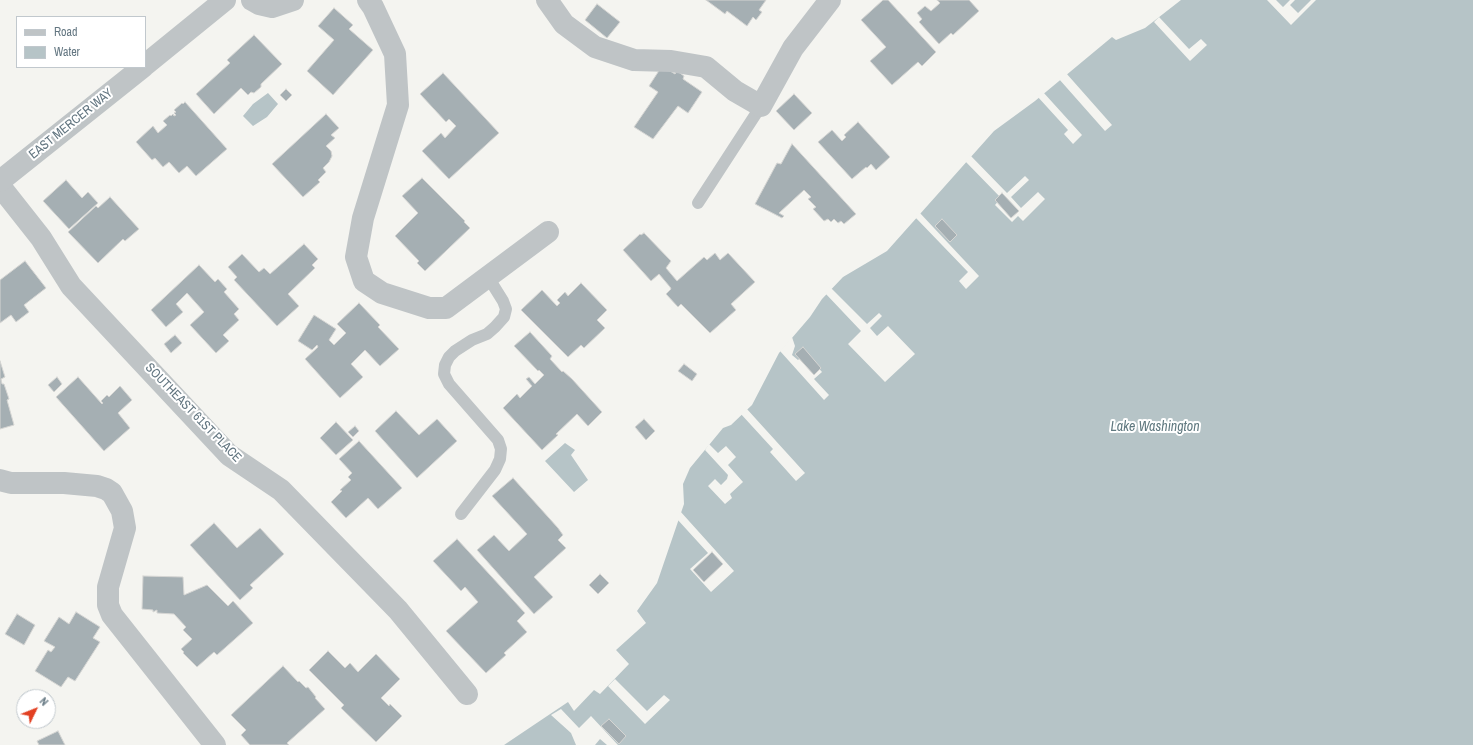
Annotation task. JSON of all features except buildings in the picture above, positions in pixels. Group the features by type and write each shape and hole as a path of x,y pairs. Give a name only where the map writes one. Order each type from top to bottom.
{"street":[{"name":"EAST MERCER WAY","path":"146,64 225,0"},
{"path":"252,0 259,4 272,7 293,0"},
{"path":"368,0 373,7 395,54 398,105 363,218 356,257 364,281 382,293 429,308 446,308 548,232"},
{"path":"547,0 564,24 595,47 634,60 671,61 706,67 735,91 761,106 793,48 830,0"},
{"name":"EAST MERCER WAY","path":"0,182 142,68"},
{"name":"SOUTHEAST 61ST PLACE","path":"0,186 41,238 71,286 229,455 281,490 398,610 467,694"},
{"path":"0,480 11,483 64,483 97,486 112,493 122,511 125,528 108,587 108,605 112,615 215,745"}],"lane":[{"path":"698,203 761,106"},
{"path":"462,514 495,470 500,458 501,449 498,440 449,384 444,374 445,365 449,357 455,351 472,340 487,334 504,317 506,309 503,301 488,277"}],"water":[{"name":"Lake Washington","path":"1181,0 1473,0 1473,745 504,745 568,702 574,711 594,690 600,694 629,664 616,650 646,623 637,611 657,583 684,504 683,484 690,468 723,428 731,425 752,405 779,353 810,317 822,299 843,277 887,251 994,131 1035,101 1112,37 1116,40 1145,28"},
{"path":"268,93 278,104 267,117 253,126 243,116 253,104"},
{"path":"565,443 575,450 571,455 588,480 574,492 545,461"}],"pier":[{"path":"1267,0 1276,0 1283,7 1290,0 1295,0 1290,5 1298,13 1311,0 1316,0 1291,25"},
{"path":"1159,17 1189,49 1201,39 1207,45 1190,61 1154,22"},
{"path":"1066,73 1112,125 1105,131 1059,79"},
{"path":"1043,92 1082,135 1073,144 1064,134 1068,130 1037,96"},
{"path":"970,155 1007,193 1025,176 1029,180 1011,197 1021,208 1038,192 1045,199 1023,221 1018,216 1012,222 995,205 1001,198 965,161"},
{"path":"919,212 979,276 966,289 959,281 968,272 915,217"},
{"path":"830,287 867,324 879,313 882,316 870,328 877,336 888,326 915,354 885,382 848,344 861,331 825,293"},
{"path":"792,337 795,346 792,355 798,360 805,353 822,372 814,379 829,395 824,400 780,351"},
{"path":"746,408 805,473 796,481 770,452 773,449 740,413"},
{"path":"709,444 718,453 726,446 736,457 728,465 743,482 730,494 732,498 725,504 708,486 715,479 721,485 727,479 728,475 705,450"},
{"path":"680,511 734,571 711,592 690,569 708,553 677,519"},
{"path":"615,679 647,711 664,695 670,700 645,724 608,686"},
{"path":"561,709 579,728 591,716 618,745 607,745 600,739 595,745 576,745 571,733 551,715"}]}
